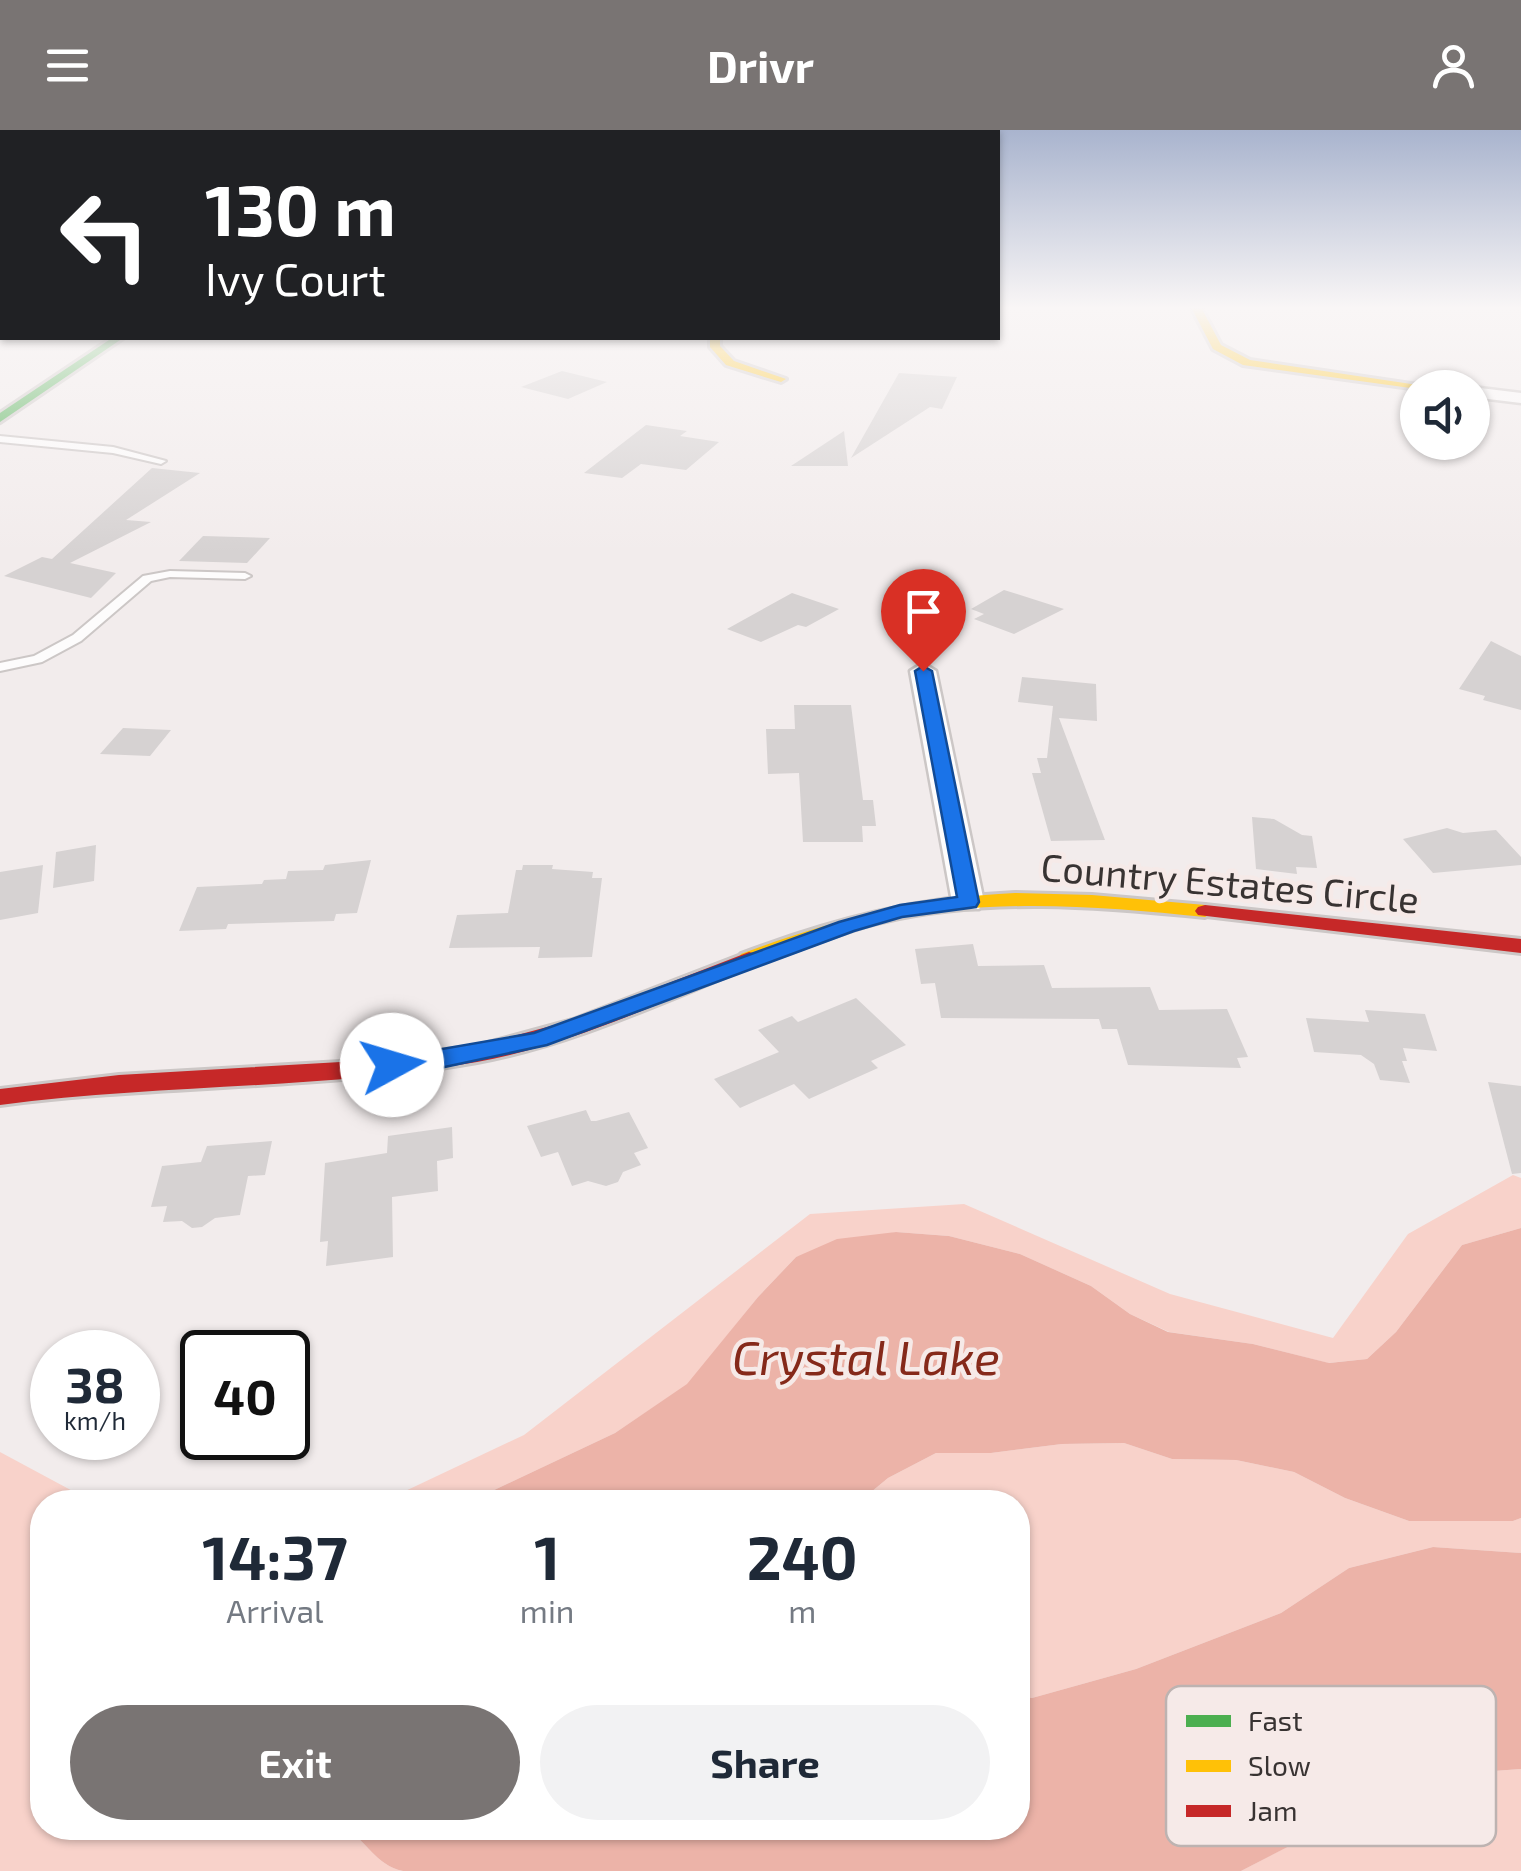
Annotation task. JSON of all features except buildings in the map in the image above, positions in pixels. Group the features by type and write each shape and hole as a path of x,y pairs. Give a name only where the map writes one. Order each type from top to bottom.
{"street":[{"path":"0,418 41,390"},
{"path":"1490,394 1521,398"},
{"path":"923,671 968,902"},
{"name":"Country Estates Circle","path":"0,1097 108,1083 426,1063 483,1052 558,1034 846,926 900,911 968,902 1072,898 1134,902 1521,946"}],"lane":[{"path":"0,439 114,450 161,461"},
{"path":"0,668 38,659 77,638 147,578 170,574 245,576"}],"shaded area":[{"path":"1513,1175 1521,1178 1521,1228 1462,1245 1396,1332 1367,1359 1328,1363 1253,1344 1169,1332 1130,1314 1091,1286 1020,1254 949,1236 896,1232 796,1257 758,1297 688,1384 615,1433 494,1490 407,1490 524,1435 810,1214 964,1204 1170,1294 1333,1338 1408,1234"},
{"path":"1124,1443 1172,1459 1236,1460 1294,1472 1345,1498 1409,1521 1521,1518 1521,1553 1433,1547 1349,1568 1281,1613 1136,1669 1030,1698 1030,1490 874,1490 936,1453 991,1453 1062,1444"},
{"path":"0,1452 71,1490 30,1490 30,1840 360,1840 385,1864 403,1871 0,1871"},
{"path":"1521,1769 1521,1871 1241,1871 1289,1846 1496,1846 1496,1771"}],"water":[{"name":"Crystal Lake","path":"1521,1228 1521,1518 1513,1521 1409,1521 1345,1498 1294,1472 1236,1460 1172,1459 1124,1443 936,1453 874,1490 494,1490 615,1433 687,1384 796,1257 837,1239 896,1232 949,1236 1020,1254 1091,1286 1130,1314 1168,1332 1253,1344 1329,1363 1367,1359 1396,1332 1462,1245"},
{"path":"1433,1547 1521,1553 1521,1769 1496,1771 1496,1686 1166,1686 1166,1846 1289,1846 1241,1871 403,1871 385,1864 360,1840 1030,1840 1030,1698 1136,1669 1281,1613 1349,1568"}],"traffic: fast":[{"path":"0,418 41,390"}],"traffic: slow":[{"path":"749,959 863,920 977,901 1054,899 1205,911"}],"traffic: jam":[{"path":"1205,911 1521,946"},
{"path":"0,1097 119,1084 358,1069 477,1054 547,1037 749,959"}],"route":[{"path":"392,1065 426,1063 539,1040 846,926 900,911 968,902 923,671"}]}
